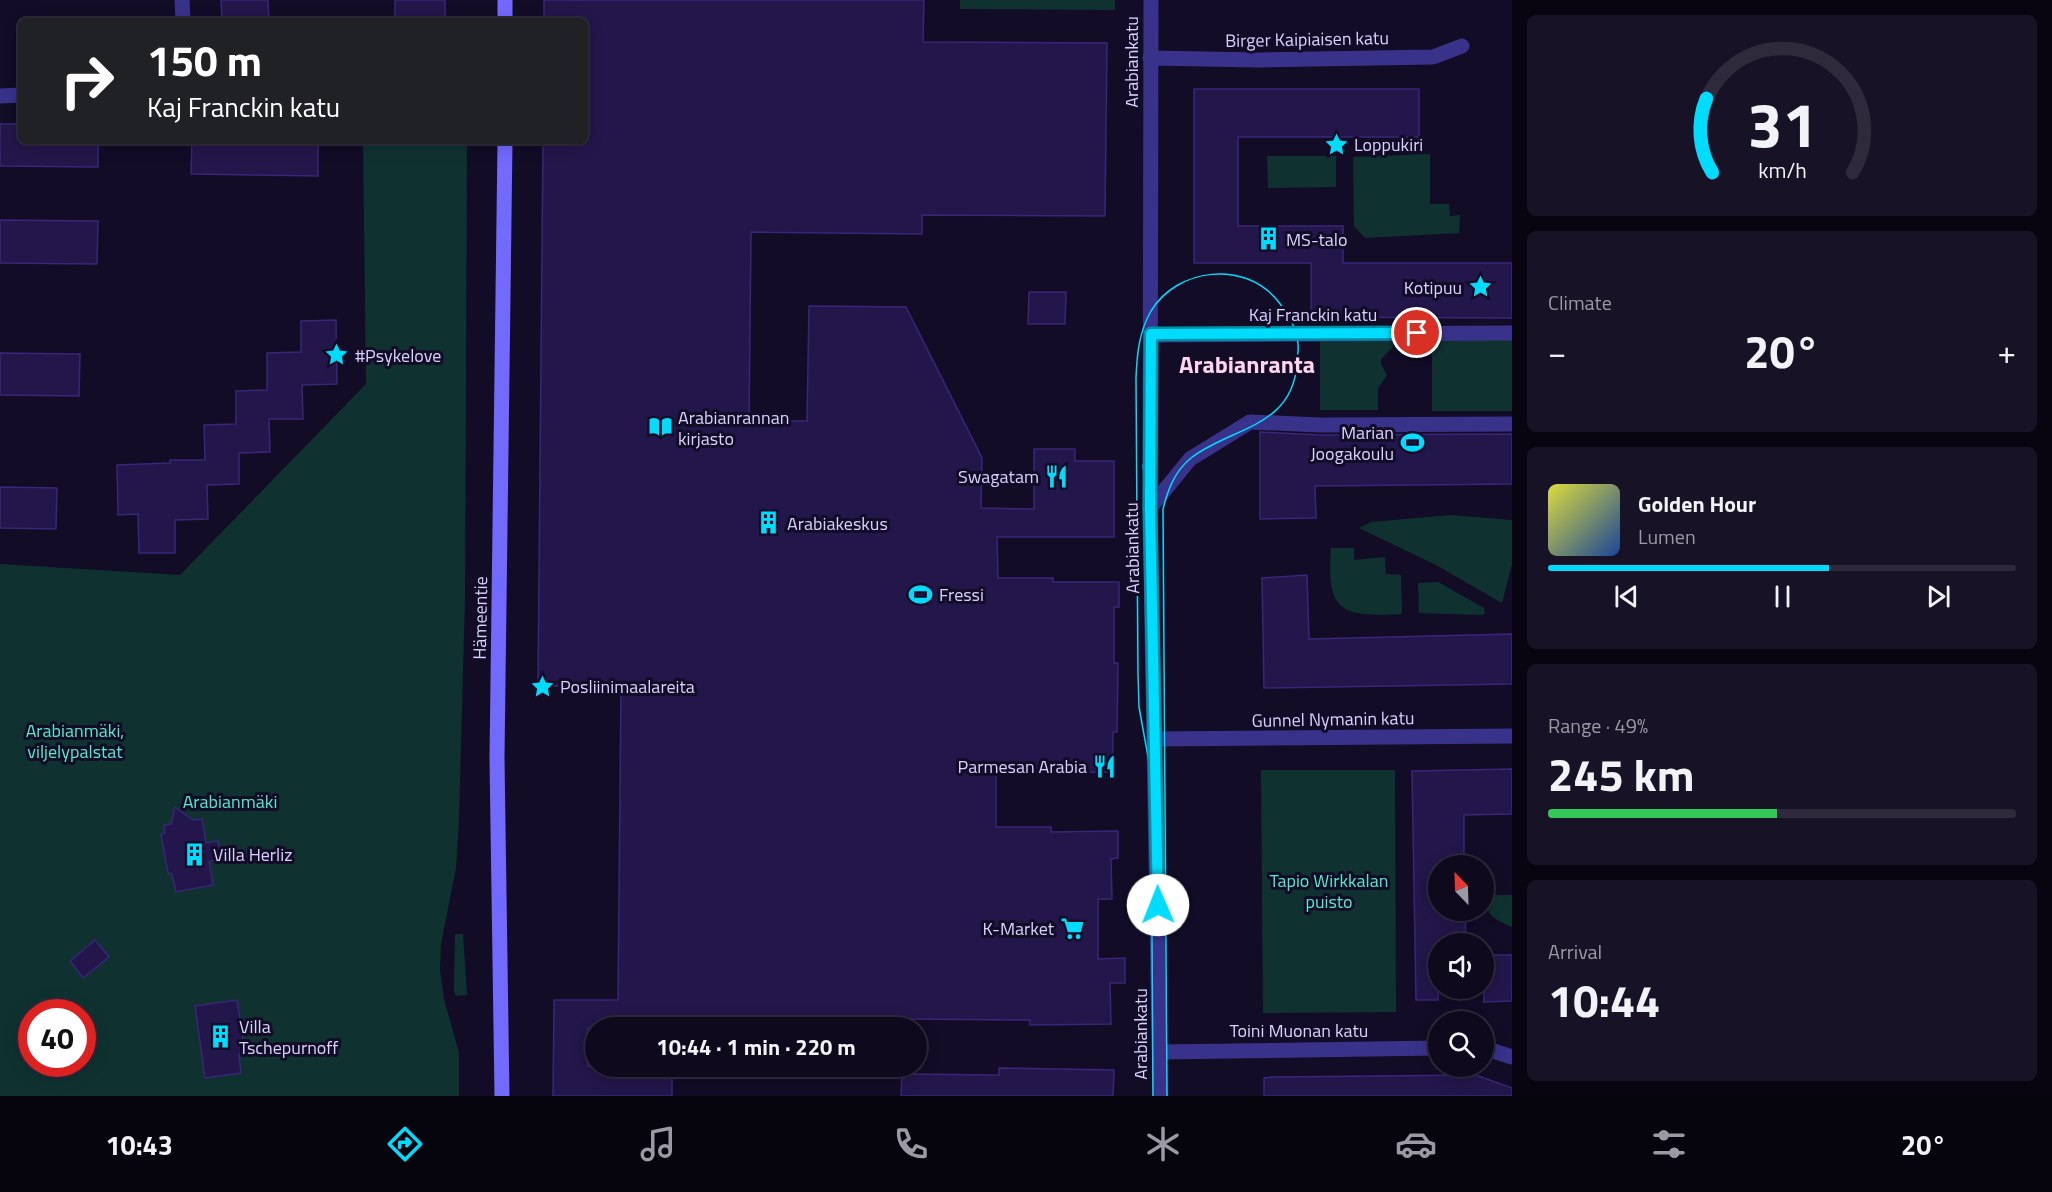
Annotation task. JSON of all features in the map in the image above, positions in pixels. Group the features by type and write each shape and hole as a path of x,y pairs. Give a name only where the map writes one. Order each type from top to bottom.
{"main road":[{"path":"505,0 505,18"},
{"name":"Hämeentie","path":"502,1096 497,758 505,144"}],"street":[{"path":"182,0 183,18"},
{"name":"Arabiankatu","path":"1151,0 1150,508 1160,1096"},
{"name":"Birger Kaipiaisen katu","path":"1150,58 1259,60 1433,57 1462,46"},
{"path":"0,96 18,95"},
{"name":"Kaj Franckin katu","path":"1151,334 1512,333"},
{"path":"1150,508 1190,459 1250,422 1320,425 1512,424"},
{"name":"Gunnel Nymanin katu","path":"1155,739 1512,736"},
{"name":"Toini Muonan katu","path":"1160,1052 1428,1048"},
{"path":"1494,1052 1512,1058"}],"green space":[{"path":"960,0 1115,0 1115,10 960,9"},
{"name":"Arabianmäki","path":"363,144 467,144 465,596 459,820 456,868 441,944 440,970 444,999 459,1053 459,1096 0,1096 0,564 180,575 366,384"},
{"path":"1430,154 1430,204 1449,204 1450,216 1460,215 1459,233 1365,238 1354,226 1353,157"},
{"path":"1267,156 1336,156 1336,187 1268,188"},
{"path":"1320,340 1396,340 1392,348 1381,359 1387,375 1378,388 1378,410 1320,410"},
{"path":"1432,340 1512,340 1512,411 1432,411"},
{"path":"1451,515 1512,520 1512,564 1502,603 1436,565 1359,528 1371,522"},
{"path":"1331,548 1354,548 1354,560 1385,557 1386,574 1401,575 1402,614 1365,614 1352,612 1342,606 1335,598 1332,586"},
{"path":"1438,582 1484,608 1485,613 1482,615 1419,613 1418,583"},
{"name":"Tapio Wirkkalan puisto","path":"1261,770 1395,770 1396,1012 1263,1013"},
{"path":"1494,895 1512,895 1512,927 1494,917"},
{"path":"455,934 463,934 467,995 456,996 454,991"}],"building":[{"path":"221,0 268,0 269,18 222,18"},
{"path":"395,0 445,0 445,18 395,18"},
{"name":"Arabiakeskus","path":"544,0 924,0 923,42 1107,43 1105,216 922,215 922,234 751,232 749,421 807,421 809,306 906,307 982,458 981,508 1034,509 1034,449 1075,449 1075,461 1114,461 1114,537 997,537 998,578 1053,578 1053,582 1119,582 1119,607 1114,607 1114,663 1118,663 1117,732 1113,732 1113,772 996,773 996,827 1051,827 1051,832 1118,831 1118,858 1111,859 1112,899 1098,899 1098,959 1125,958 1125,983 1110,983 1111,1024 1030,1025 1030,1020 927,1019 927,1017 585,1017 585,1077 672,1077 672,1096 553,1096 554,1000 618,1000 621,686 538,686 543,144 588,144 588,18 544,18"},
{"path":"1194,89 1419,89 1419,137 1238,137 1238,226 1343,226 1343,263 1512,263 1512,318 1311,317 1311,263 1194,263"},
{"path":"0,124 18,124 18,144 98,144 98,167 0,166"},
{"path":"192,144 318,144 318,176 191,174"},
{"path":"0,220 98,221 97,264 0,263"},
{"path":"1029,292 1066,292 1065,324 1028,324"},
{"path":"336,320 337,384 302,385 303,419 269,419 270,452 239,453 239,484 207,485 208,519 175,520 175,553 139,553 138,514 118,515 117,465 170,463 170,460 205,460 204,425 236,424 236,391 267,390 267,353 301,352 301,321"},
{"path":"0,353 80,354 79,396 0,395"},
{"path":"1260,432 1320,435 1512,434 1512,484 1315,486 1316,518 1260,519"},
{"path":"0,487 57,488 56,529 0,528"},
{"path":"1307,575 1309,639 1512,634 1512,684 1264,688 1262,578"},
{"path":"1512,769 1512,814 1464,815 1464,855 1428,855 1428,921 1465,921 1466,933 1428,933 1428,999 1438,1000 1416,1000 1412,771"},
{"name":"Villa Herliz","path":"175,807 193,820 202,819 206,843 218,841 221,859 209,861 213,885 176,892 172,874 168,873 161,834 165,833 164,825 171,824"},
{"path":"95,940 109,957 83,978 70,961"},
{"path":"1494,955 1512,955 1512,1001 1484,1002 1484,999 1494,999"},
{"name":"Villa Tschepurnoff","path":"237,1000 245,1053 239,1054 241,1073 205,1078 195,1006"},
{"path":"999,1068 1114,1070 1113,1096 901,1096 902,1077 927,1077 927,1074 999,1075"},
{"path":"1482,1077 1512,1088 1512,1096 1264,1096 1264,1078"}],"tram line":[{"path":"1153,1096 1151,773 1139,707 1138,673 1137,360 1144,327 1151,311 1163,297 1177,286 1194,278 1211,274 1229,275 1247,279 1263,287 1277,300 1294,326 1298,351 1293,384 1284,401 1258,423 1191,458 1173,481 1163,509 1167,1096"},
{"path":"1143,465 1148,506 1151,740"}],"place":[{"name":"Loppukiri","path":"1336,144"},
{"name":"MS-talo","path":"1268,239"},
{"name":"Kotipuu","path":"1480,287"},
{"name":"#Psykelove","path":"337,355"},
{"name":"Arabianrannan kirjasto","path":"660,427"},
{"name":"Marian Joogakoulu","path":"1412,442"},
{"name":"Swagatam","path":"1057,476"},
{"name":"Arabiakeskus","path":"769,523"},
{"name":"Fressi","path":"921,594"},
{"name":"Posliinimaalareita","path":"542,686"},
{"name":"Parmesan Arabia","path":"1105,766"},
{"name":"Villa Herliz","path":"195,854"},
{"name":"K-Market","path":"1072,928"},
{"name":"Villa Tschepurnoff","path":"221,1036"}],"district":[{"name":"Arabianranta","path":"1247,364"}],"route":[{"path":"1158,905 1150,508 1151,334 1417,333"}],"park label":[{"name":"Arabianmäki, viljelypalstat","path":"75,740"}]}
